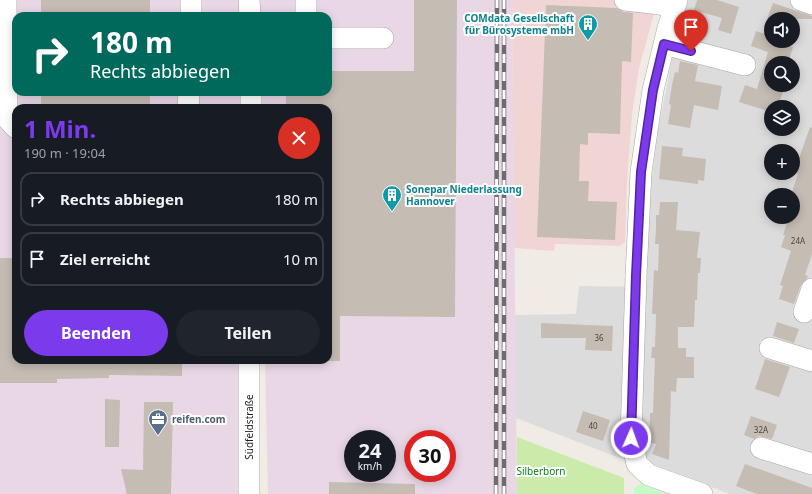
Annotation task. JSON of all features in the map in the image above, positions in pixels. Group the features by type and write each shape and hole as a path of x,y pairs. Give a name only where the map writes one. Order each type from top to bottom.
{"street":[{"path":"6,0 7,118 12,124"},
{"path":"191,0 191,12"},
{"path":"249,0 250,12"},
{"path":"306,0 306,12"},
{"path":"625,0 648,4 668,3 664,44 653,90 641,172 631,438 637,464 649,474 702,494"},
{"path":"801,0 812,4"},
{"path":"332,38 383,38"},
{"path":"664,44 745,65"},
{"path":"804,312 812,289"},
{"path":"770,348 812,362"},
{"name":"Südfeldstraße","path":"249,364 249,494"},
{"path":"761,448 812,464"}],"shaded area":[{"path":"0,0 251,0 251,12 12,12 12,96 251,96 251,104 12,104 12,364 249,364 249,494 0,494"},
{"path":"256,0 512,0 517,494 268,494 265,364 332,364 332,104 259,104 258,96 332,96 332,12 256,12"},
{"path":"512,0 658,0 639,68 632,115 627,181 625,242 620,246 555,244 554,251 514,248"},
{"path":"688,0 812,0 812,494 730,494 648,463 614,456 516,418 515,315 576,314 579,286 643,287 649,201 658,131 671,64"}],"green space":[{"name":"Silberborn","path":"517,437 624,478 624,494 517,494"},
{"path":"640,484 666,494 634,494 634,489"}],"building":[{"path":"41,0 150,0 150,12 41,12"},
{"name":"Sonepar Niederlassung Hannover","path":"414,0 457,0 455,317 340,316 340,361 332,361 332,104 286,104 286,96 332,96 332,71 414,71"},
{"path":"697,0 717,0 739,7 731,34 718,30 722,18 694,10"},
{"path":"773,3 800,12 770,12"},
{"path":"546,5 617,8 623,12 633,13 631,62 622,61 620,134 588,133 588,145 580,144 579,181 589,181 588,201 617,202 615,240 537,237"},
{"path":"800,12 812,16 812,19 800,19"},
{"path":"756,31 764,34 764,48 793,48 790,56 767,56 768,52 751,46"},
{"path":"680,61 698,65 695,81 722,86 718,110 694,105 690,128 668,124 672,85 675,72 678,73"},
{"path":"764,65 764,92 783,92 780,100 764,100 764,110 739,102 745,85 757,89"},
{"path":"41,96 150,96 150,104 41,104"},
{"path":"810,127 812,128 812,254 805,275 808,276 801,285 794,304 779,299 783,286 780,285 791,251 781,247 787,224 800,224 800,188 793,188 796,180 800,180 800,156"},
{"path":"662,146 683,148 682,156 706,159 704,181 698,180 698,184 659,179"},
{"path":"660,202 678,202 676,230 700,232 697,258 701,258 700,273 698,273 697,300 695,300 694,327 678,327 678,348 686,348 686,357 694,357 694,378 677,378 676,392 671,391 669,460 652,454 656,444 649,443 650,413 653,413 655,358 651,358 652,347 655,347 656,314 652,314 654,270 658,271 659,244 655,244 656,215 659,215"},
{"path":"0,258 12,258 12,364 182,364 182,376 109,375 109,378 57,379 57,383 0,383"},
{"path":"777,322 799,329 794,343 773,336"},
{"path":"541,323 613,326 612,351 585,350 586,338 541,338"},
{"path":"765,359 790,367 779,397 755,389"},
{"path":"105,399 120,400 119,447 105,447"},
{"name":"reifen.com","path":"144,402 173,402 171,494 127,494 121,469 143,470"},
{"path":"583,411 610,420 603,441 576,432"},
{"path":"751,416 777,425 772,439 759,436 754,439 744,435"},
{"path":"745,464 812,488 812,494 757,494 736,486"},
{"path":"329,482 415,484 415,494 329,494"}],"railway":[{"path":"496,494 497,0"},
{"path":"504,0 504,494"}],"place":[{"name":"COMdata Gesellschaft für Bürosysteme mbH","path":"588,41"},
{"name":"Sonepar Niederlassung Hannover","path":"392,212"},
{"name":"reifen.com","path":"158,436"}],"route":[{"path":"631,438 641,172 653,90 664,44 691,51"}]}
